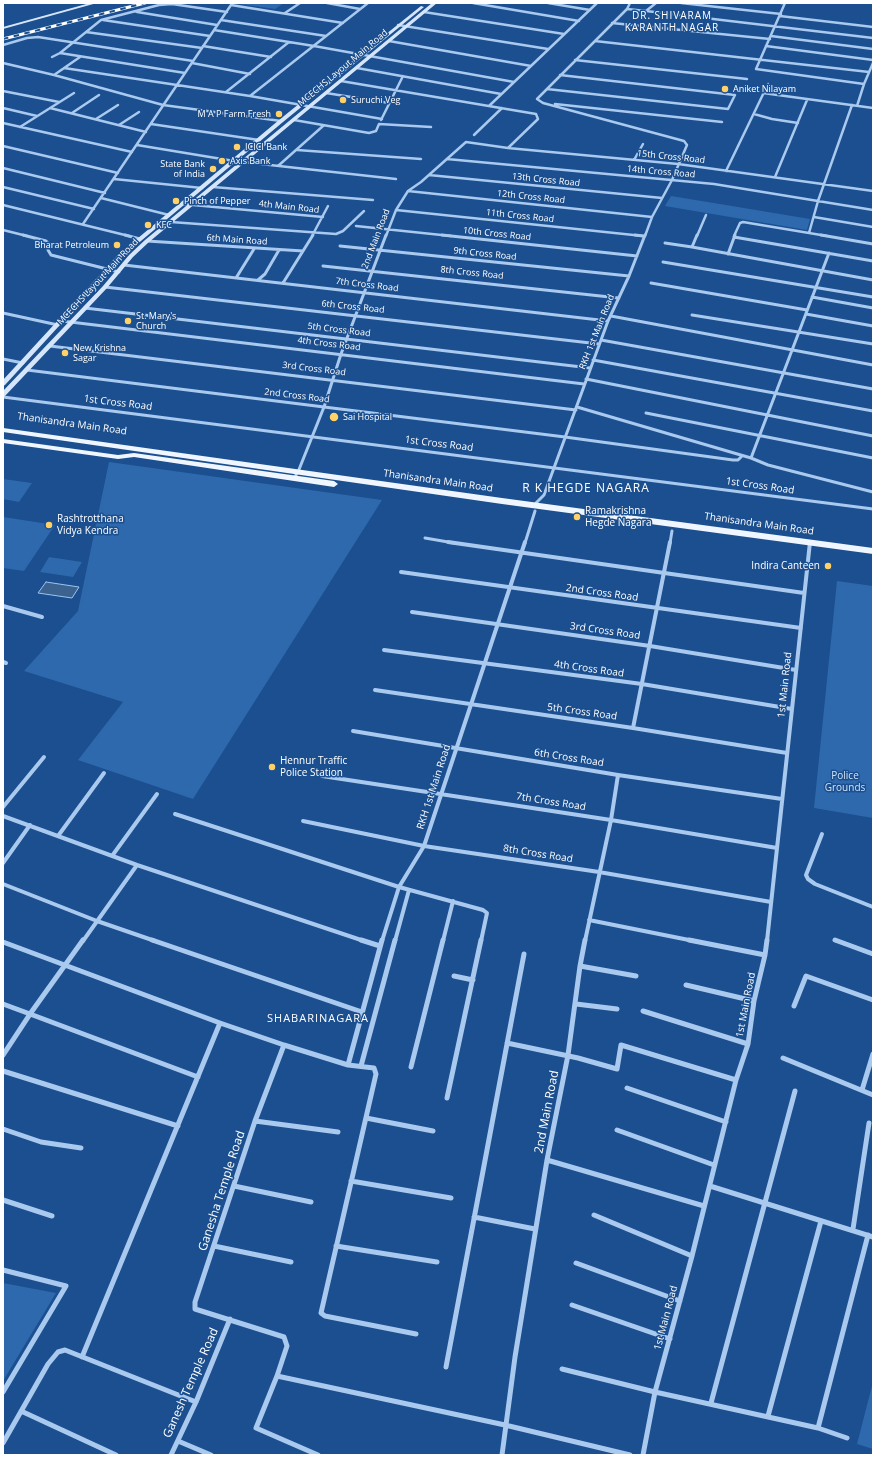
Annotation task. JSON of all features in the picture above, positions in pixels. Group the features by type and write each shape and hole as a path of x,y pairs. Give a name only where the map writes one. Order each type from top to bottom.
{"main road":[{"path":"3,28 95,3"},
{"name":"MCECHS Layout Main Road","path":"3,384 58,326 121,255 281,121 426,3"},
{"name":"MCECHS Layout Main Road","path":"3,396 119,272 131,256 147,241 435,3"},
{"name":"Thanisandra Main Road","path":"3,426 129,442 135,451"},
{"path":"3,430 124,450"},
{"path":"3,437 135,451"},
{"name":"Thanisandra Main Road","path":"3,441 118,457 135,451 534,508 672,530 810,546 873,551"},
{"name":"Thanisandra Main Road","path":"545,510 810,546 873,558"}],"street":[{"path":"285,13 300,3"},
{"path":"327,3 360,9"},
{"path":"250,96 368,3"},
{"path":"473,3 579,21"},
{"path":"548,3 590,10"},
{"path":"489,106 596,3"},
{"path":"629,3 627,9 537,99 543,103 722,122"},
{"path":"646,10 656,3"},
{"path":"681,3 873,28"},
{"path":"781,3 785,4 756,69 864,84"},
{"path":"52,57 60,53 101,20 135,12 159,4 172,4 226,12"},
{"path":"84,224 231,4 343,23"},
{"path":"627,9 646,10 873,38"},
{"path":"135,12 217,25"},
{"path":"424,12 564,34"},
{"path":"101,20 210,36"},
{"path":"221,20 326,36"},
{"path":"612,23 873,49"},
{"path":"398,25 548,49"},
{"path":"214,30 314,46 514,82"},
{"path":"86,32 271,57"},
{"path":"3,45 27,38 38,37 193,62 250,74"},
{"path":"389,41 531,66"},
{"path":"595,41 869,72"},
{"path":"226,92 289,42"},
{"path":"766,46 873,62 857,106"},
{"path":"60,53 185,73"},
{"path":"54,75 80,57"},
{"path":"575,60 747,79"},
{"path":"3,63 54,75 164,105 281,121"},
{"path":"64,68 226,92 382,118"},
{"path":"357,68 501,94"},
{"path":"547,89 728,109 735,95 560,75"},
{"path":"294,120 369,133 376,131 403,76"},
{"path":"341,81 536,114 538,119 508,148"},
{"path":"726,171 768,84"},
{"path":"3,91 59,102"},
{"path":"20,127 74,93"},
{"path":"326,93 389,103"},
{"path":"763,93 873,108"},
{"path":"72,113 99,95"},
{"path":"775,177 807,100"},
{"name":"RKH 1st Main Road","path":"348,1065 380,946 399,887 424,846 498,624 534,508 544,495 599,344 629,276 643,236 672,180 687,145 684,141 543,103"},
{"path":"96,119 118,105"},
{"path":"809,233 818,201 852,105"},
{"path":"3,108 37,116"},
{"path":"50,108 146,132"},
{"path":"474,135 502,108"},
{"path":"119,125 140,112"},
{"path":"754,114 772,119 798,123"},
{"path":"3,123 132,152"},
{"path":"151,124 259,140"},
{"path":"379,124 431,127"},
{"path":"278,166 323,126"},
{"name":"15th Cross Road","path":"466,142 508,148 678,164 873,191"},
{"name":"2nd Main Road","path":"296,475 324,408 341,354 396,210 408,192 466,142"},
{"path":"634,160 643,144"},
{"path":"137,145 234,161"},
{"path":"3,146 118,173"},
{"path":"297,150 421,159"},
{"name":"14th Cross Road","path":"447,158 714,184 873,210"},
{"path":"243,162 396,179"},
{"path":"3,168 105,193"},
{"name":"13th Cross Road","path":"429,175 662,198"},
{"path":"114,179 202,188"},
{"path":"417,185 418,192"},
{"path":"3,187 94,209"},
{"path":"213,187 373,200"},
{"name":"12th Cross Road","path":"408,192 652,217"},
{"path":"101,198 169,215"},
{"name":"4th Main Road","path":"182,204 323,217 315,232"},
{"path":"3,205 140,239"},
{"path":"323,217 328,206"},
{"name":"11th Cross Road","path":"396,210 643,236"},
{"path":"171,222 340,233 364,211"},
{"path":"692,247 706,215"},
{"path":"814,218 873,228"},
{"path":"728,254 740,223 745,222 873,244"},
{"name":"10th Cross Road","path":"356,226 637,256"},
{"path":"3,230 46,241 49,244 48,250 50,255 119,272"},
{"path":"283,283 315,232"},
{"path":"734,237 873,261"},
{"name":"6th Main Road","path":"147,241 303,251"},
{"path":"665,243 873,280"},
{"name":"9th Cross Road","path":"340,246 629,276"},
{"path":"236,278 254,249"},
{"path":"258,280 265,274 279,250"},
{"path":"751,458 766,414 808,310 829,253"},
{"path":"663,262 873,297"},
{"name":"7th Cross Road","path":"124,265 608,321"},
{"name":"8th Cross Road","path":"323,266 619,298"},
{"path":"651,282 808,310"},
{"name":"6th Cross Road","path":"105,287 599,344"},
{"path":"812,297 873,308"},
{"name":"5th Cross Road","path":"85,308 590,368"},
{"path":"3,313 58,326"},
{"path":"806,314 873,326"},
{"path":"692,315 873,344"},
{"path":"611,316 873,365"},
{"name":"4th Cross Road","path":"62,321 584,384"},
{"path":"601,340 873,389"},
{"name":"3rd Cross Road","path":"50,346 576,409 751,458 768,465 873,492"},
{"path":"3,359 23,363"},
{"path":"593,360 873,411"},
{"name":"2nd Cross Road","path":"27,370 565,437 733,460 738,460 742,456"},
{"path":"586,379 873,436"},
{"name":"1st Cross Road","path":"3,396 873,509"},
{"path":"646,413 873,458"},
{"path":"634,728 672,530"},
{"path":"424,538 521,553 804,592"},
{"name":"1st Main Road","path":"643,1455 656,1392 736,1080 748,1044 754,1001 765,955 810,546"},
{"name":"2nd Cross Road","path":"402,572 800,628"},
{"path":"3,606 42,617"},
{"name":"3rd Cross Road","path":"412,612 650,646 796,670"},
{"name":"4th Cross Road","path":"384,650 642,684 792,709"},
{"name":"5th Cross Road","path":"375,690 634,728 787,753"},
{"name":"6th Cross Road","path":"353,731 618,775 782,799"},
{"path":"3,807 44,757"},
{"path":"58,836 104,773"},
{"name":"2nd Main Road","path":"502,1455 505,1425 535,1229 568,1055 580,966 611,820 618,775"},
{"name":"7th Cross Road","path":"322,776 611,820 777,848"},
{"path":"112,856 157,794"},
{"path":"175,814 399,887 453,901 483,910 487,913 447,1098"},
{"path":"3,816 137,865 380,946"},
{"name":"8th Cross Road","path":"303,821 424,846 599,872 771,902"},
{"path":"3,863 30,826"},
{"path":"822,834 806,875 808,879 815,884 873,907"},
{"path":"3,1055 30,1014 137,865"},
{"path":"3,884 97,922 362,1012"},
{"path":"361,1066 409,890"},
{"path":"411,1067 453,901"},
{"path":"589,920 765,955"},
{"path":"834,940 873,954"},
{"path":"3,942 66,964 220,1023 284,1045 348,1065 374,1068 376,1070 366,1118 321,1312 325,1316 416,1334"},
{"path":"446,1367 524,954"},
{"path":"580,966 636,976"},
{"path":"454,976 473,980"},
{"path":"794,1006 806,976 873,1000"},
{"path":"686,985 754,1001"},
{"path":"3,1004 198,1077"},
{"path":"576,1004 617,1009"},
{"path":"643,1010 748,1044"},
{"path":"82,1357 220,1023"},
{"path":"507,1043 568,1055 617,1069 620,1045 736,1080"},
{"name":"Ganesha Temple Road","path":"230,1319 195,1309 195,1302 255,1121 284,1045"},
{"path":"862,1090 873,1054"},
{"path":"783,1058 873,1095"},
{"path":"3,1071 178,1126"},
{"path":"627,1088 726,1122"},
{"path":"711,1403 794,1091"},
{"path":"366,1118 433,1131"},
{"path":"255,1121 338,1132"},
{"path":"853,1229 869,1123"},
{"path":"3,1129 41,1142 80,1148"},
{"path":"617,1130 714,1165"},
{"path":"547,1160 704,1206"},
{"path":"351,1181 451,1198"},
{"path":"234,1186 311,1202"},
{"path":"710,1186 765,1202 820,1221 853,1229 870,1236 818,1428"},
{"path":"3,1200 52,1216"},
{"path":"594,1215 692,1256"},
{"path":"474,1217 535,1229"},
{"path":"768,1416 820,1221"},
{"path":"214,1246 291,1262"},
{"path":"336,1246 436,1262"},
{"path":"576,1263 680,1301"},
{"path":"3,1270 66,1286 3,1392"},
{"path":"572,1305 670,1339"},
{"path":"230,1319 284,1337 287,1346 277,1376 256,1428 318,1455"},
{"name":"Ganesh Temple Road","path":"171,1455 196,1402 230,1319"},
{"path":"3,1443 48,1364 58,1352 65,1350 196,1402"},
{"path":"562,1369 656,1392 818,1428 847,1438"},
{"path":"277,1376 505,1425 630,1455"},
{"path":"21,1411 116,1455"},
{"path":"178,1441 211,1455"}],"green space":[{"path":"233,3 284,3 275,9"},
{"path":"671,196 810,219 807,230 665,206"},
{"path":"109,462 382,500 193,799 78,760 123,702 24,671 78,611"},
{"path":"3,479 32,483 19,502 3,499"},
{"path":"3,517 55,525 24,571 3,568"},
{"path":"49,557 82,562 73,577 40,572"},
{"name":"Police Grounds","path":"837,581 873,586 873,818 814,808"},
{"path":"3,1283 56,1293 3,1381"},
{"path":"873,1382 873,1449 857,1444"}],"shaded area":[{"path":"46,582 79,587 72,598 38,593"}],"railway":[{"path":"3,39 145,3"}],"place":[{"name":"Aniket Nilayam","path":"725,89"},
{"name":"Suruchi Veg","path":"343,100"},
{"name":"M A P Farm Fresh","path":"279,114"},
{"name":"ICICI Bank","path":"237,147"},
{"name":"Axis Bank","path":"222,161"},
{"name":"State Bank of India","path":"213,169"},
{"name":"Pinch of Pepper","path":"176,201"},
{"name":"KFC","path":"148,225"},
{"name":"Bharat Petroleum","path":"117,245"},
{"name":"St. Mary's Church","path":"128,321"},
{"name":"New Krishna Sagar","path":"65,353"},
{"name":"Sai Hospital","path":"334,417"},
{"name":"Ramakrishna Hegde Nagara","path":"577,517"},
{"name":"Rashtrotthana Vidya Kendra","path":"49,525"},
{"name":"Indira Canteen","path":"828,566"},
{"name":"Hennur Traffic Police Station","path":"272,767"}],"district":[{"name":"DR. SHIVARAM KARANTH NAGAR","path":"672,22"},
{"name":"R K HEGDE NAGARA","path":"586,489"},
{"name":"SHABARINAGARA","path":"318,1019"}]}
